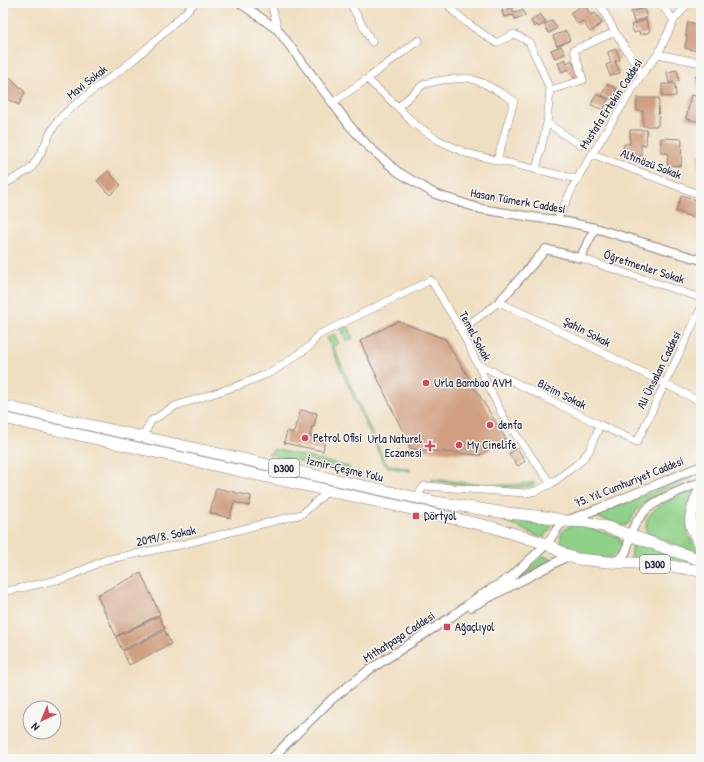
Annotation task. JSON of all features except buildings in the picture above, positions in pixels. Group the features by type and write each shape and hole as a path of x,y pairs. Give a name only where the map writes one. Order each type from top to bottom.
{"highway":[{"name":"İzmir-Çeşme Yolu","path":"3,406 416,498 498,512 546,517 566,521"},
{"name":"İzmir-Çeşme Yolu","path":"3,418 492,527 547,544"},
{"path":"701,490 694,507 690,523 701,544"},
{"name":"D300","path":"566,521 586,522 607,526 701,560"},
{"name":"D300","path":"547,544 568,556 578,559 659,564 701,571"}],"street":[{"name":"Mavi Sokak","path":"3,185 29,170 39,156 51,130 61,117 133,61 195,3"},
{"name":"Hasan Tümerk Caddesi","path":"240,3 278,30 332,103 369,147 398,172 435,194 481,209 557,220 595,228 701,260"},
{"path":"270,3 278,30"},
{"path":"350,3 372,42"},
{"path":"447,3 452,11 496,43 514,34 529,42 550,90 547,123 536,170"},
{"path":"599,3 615,32 642,74"},
{"path":"660,3 674,20"},
{"name":"Mustafa Ertekin Caddesi","path":"557,220 577,179 592,154 642,74 658,54 674,20 688,3"},
{"path":"550,90 583,80 574,50 615,32"},
{"path":"332,103 419,40"},
{"path":"658,54 701,63"},
{"path":"398,107 424,84 442,80 469,78 485,84 514,101 497,161"},
{"path":"367,79 413,123 438,140 466,153 577,179"},
{"path":"547,123 580,145"},
{"name":"Altınözü Sokak","path":"592,154 701,195"},
{"path":"461,330 500,302 546,249 580,258 595,228"},
{"name":"Öğretmenler Sokak","path":"580,258 701,298"},
{"name":"Temel Sokak","path":"143,437 151,421 175,406 237,386 272,372 310,346 318,335 430,280 461,330 504,418 551,484"},
{"name":"Şahin Sokak","path":"500,302 701,402"},
{"name":"Ali Ünsalan Caddesi","path":"637,442 701,308"},
{"name":"Bizim Sokak","path":"477,364 600,426 637,442"},
{"path":"416,498 424,486 526,493 536,491 551,484 581,461 589,451 600,426"},
{"name":"75. Yıl Cumhuriyet Caddesi","path":"566,521 701,466"},
{"path":"608,562 618,560 627,550 630,535 639,518 646,509 673,494 701,482"},
{"name":"2019/8. Sokak","path":"3,592 66,578 105,560 184,544 302,514 328,491"},
{"name":"Mithatpaşa Caddesi","path":"270,759 332,699 369,670 451,617 478,597 511,577 547,544 559,526 566,521"},
{"path":"524,537 532,547 532,558"},
{"path":"451,617 568,556"}],"green space":[{"path":"348,325 353,338 346,341 341,328"},
{"path":"334,334 339,343 333,346 385,462 389,465 410,469 410,471 390,468 383,463 327,338"},
{"path":"274,449 349,467 352,473 268,454"},
{"path":"689,477 691,480 664,491 645,502 627,525 623,526 593,516"},
{"path":"432,479 496,485 533,482 535,485 496,488 431,481"},
{"path":"697,488 687,526 689,536 699,553 648,534 646,525 648,518 657,507"},
{"path":"496,517 550,525 552,527 544,537 539,537"},
{"path":"579,525 617,536 622,545 622,549 617,555 608,558 587,556 572,552 563,544 561,537 562,532 567,527"},
{"path":"633,542 700,563 698,566 631,559"},
{"path":"544,556 554,560 543,564 523,577 518,578 540,557"}],"place":[{"name":"Urla Bamboo AVM","path":"426,383"},
{"name":"denfa","path":"490,425"},
{"name":"Petrol Ofisi","path":"305,438"},
{"name":"My Cinelife","path":"459,445"},
{"name":"Urla Naturel Eczanesi","path":"430,446"},
{"name":"Dörtyol","path":"416,516"},
{"name":"Ağaçlıyol","path":"447,627"}]}
